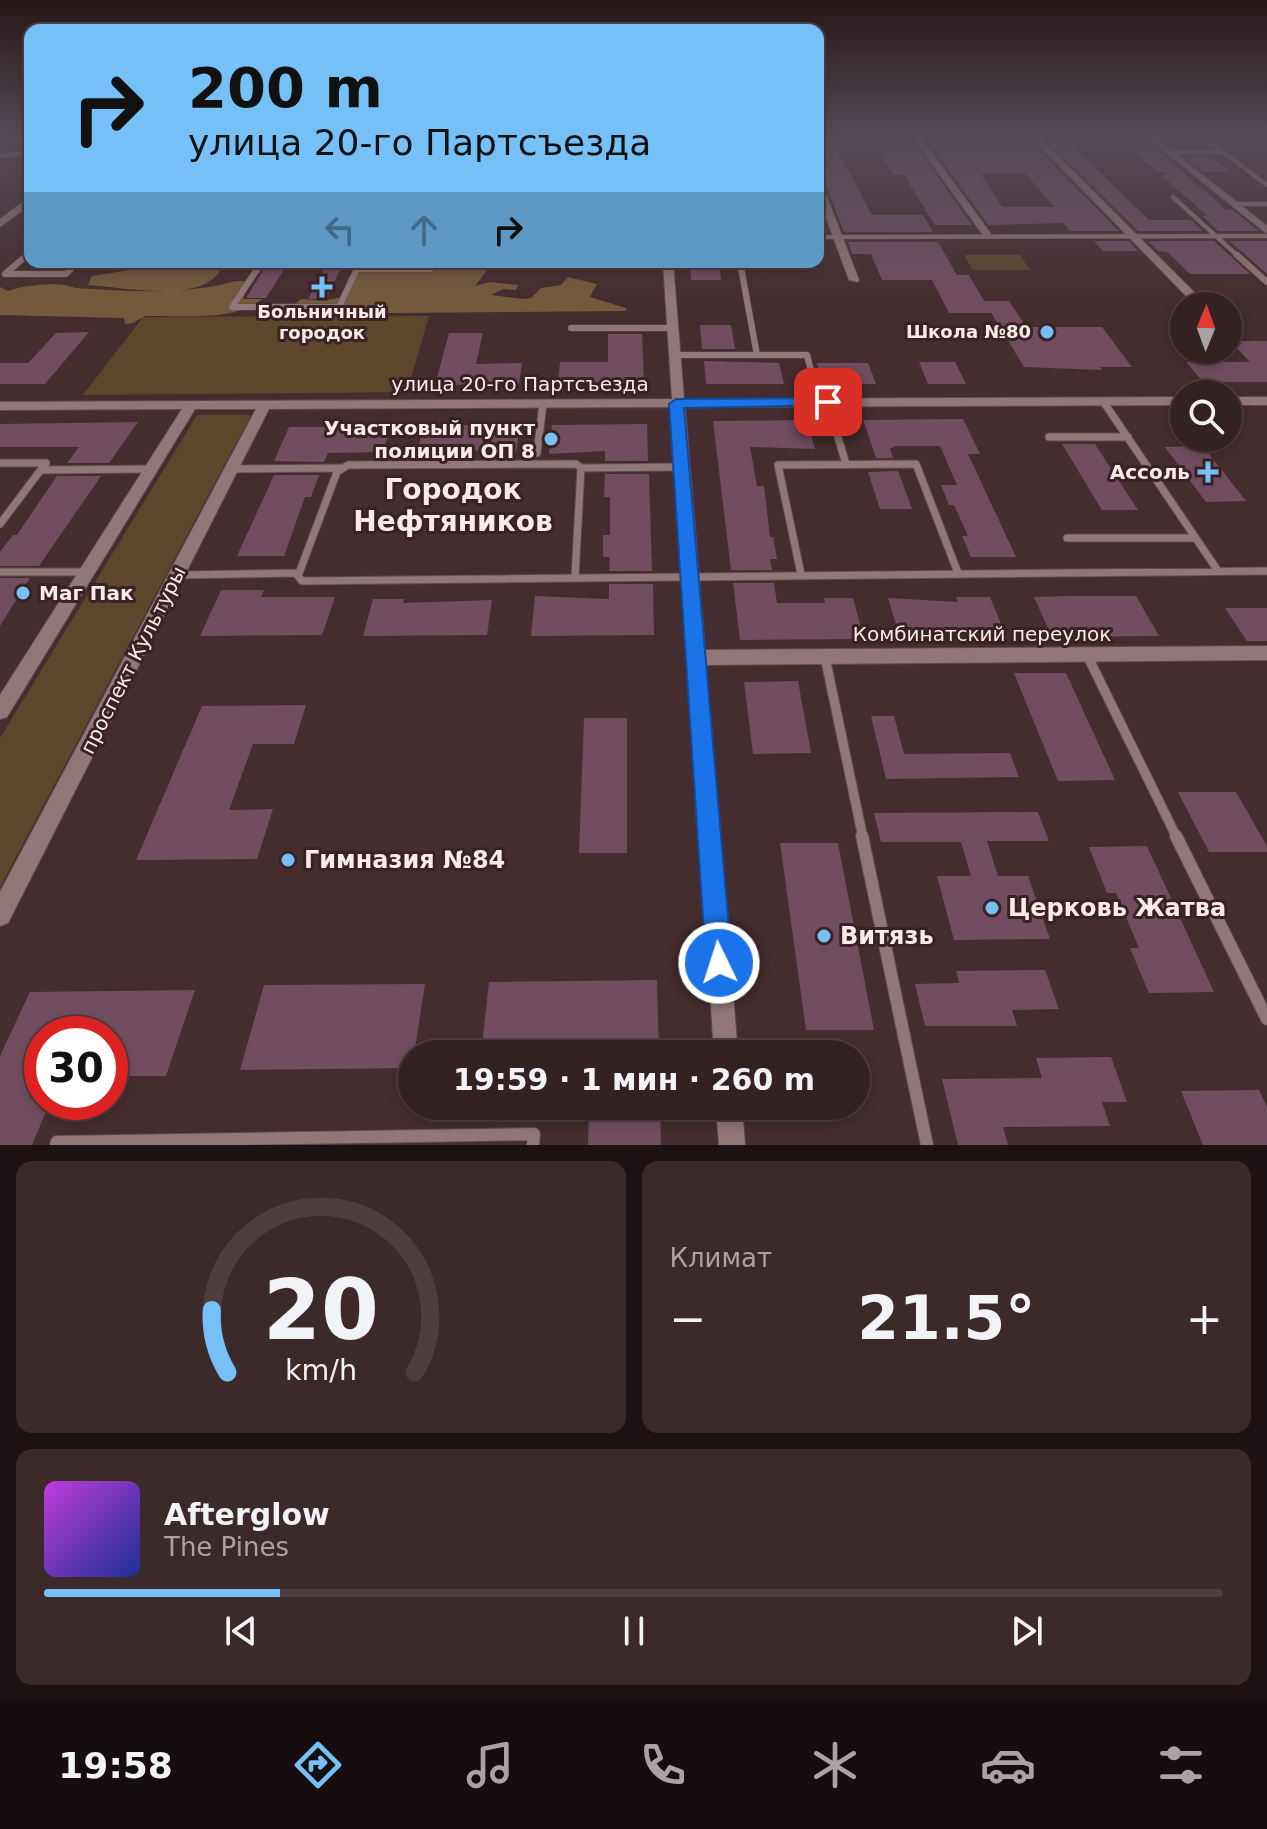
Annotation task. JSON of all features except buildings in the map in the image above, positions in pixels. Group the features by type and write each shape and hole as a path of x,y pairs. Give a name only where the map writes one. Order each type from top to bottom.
{"street":[{"path":"957,192 988,236"},
{"path":"1089,192 1188,292"},
{"path":"1219,192 1267,234"},
{"path":"824,199 854,280"},
{"path":"0,224 24,205"},
{"path":"668,268 725,1040"},
{"name":"улица 20-го Партсъезда","path":"0,406 1170,401"},
{"path":"1242,401 1267,401"},
{"path":"0,711 192,404"},
{"name":"проспект Культуры","path":"0,915 265,404"},
{"name":"Комбинатский переулок","path":"698,658 1267,653"},
{"path":"730,1120 732,1145"}],"lane":[{"path":"1173,197 1267,282"},
{"path":"1233,204 1267,204"},
{"path":"824,237 1267,234"},
{"path":"24,257 5,274 66,274 72,268"},
{"path":"258,268 232,307 339,307 357,269 431,268"},
{"path":"741,268 757,355"},
{"path":"571,328 672,328"},
{"path":"674,355 807,355 846,464"},
{"path":"1104,402 1218,571"},
{"path":"537,453 543,403"},
{"path":"1049,437 1128,437"},
{"path":"0,463 46,463 0,524"},
{"path":"801,574 778,465 916,464 958,573"},
{"path":"232,469 341,468 348,465 681,467"},
{"path":"341,468 299,573 302,581 1267,571"},
{"path":"575,577 581,468"},
{"path":"41,470 151,469"},
{"path":"1067,538 1195,538"},
{"path":"0,572 87,572"},
{"path":"176,575 299,573"},
{"path":"1087,655 1267,1019"},
{"path":"825,657 927,1145"},
{"path":"56,1145 57,1142 534,1134 533,1145"}],"shaded area":[{"path":"964,255 1020,255 1030,270 973,270"},
{"path":"244,268 220,270 211,280 197,287 179,290 88,285 92,276 130,270"},
{"path":"436,268 489,268 475,286 490,282 518,285 516,290 503,289 491,295 523,299 531,298 541,288 561,285 568,277 597,284 590,297 626,308 626,311 283,314 301,299 326,300 345,295 349,291 345,287 348,278 359,270 434,271"},
{"path":"244,281 248,287 243,299 262,299 238,311 223,314 145,316 125,324 124,318 0,315 0,287 8,291 52,284 75,288 156,291 196,289"},
{"path":"429,316 407,392 83,395 143,317"},
{"path":"197,415 251,415 0,887 0,738"}],"place":[{"name":"Больничный городок","path":"322,287"},
{"name":"Школа №80","path":"1047,332"},
{"name":"Участковый пункт полиции ОП 8","path":"551,439"},
{"name":"Ассоль","path":"1208,472"},
{"name":"Маг Пак","path":"23,593"},
{"name":"Гимназия №84","path":"288,860"},
{"name":"Церковь Жатва","path":"992,908"},
{"name":"Витязь","path":"824,936"}],"district":[{"name":"Городок Нефтяников","path":"453,505"}],"route":[{"path":"719,963 698,658 676,404 828,402"}]}
